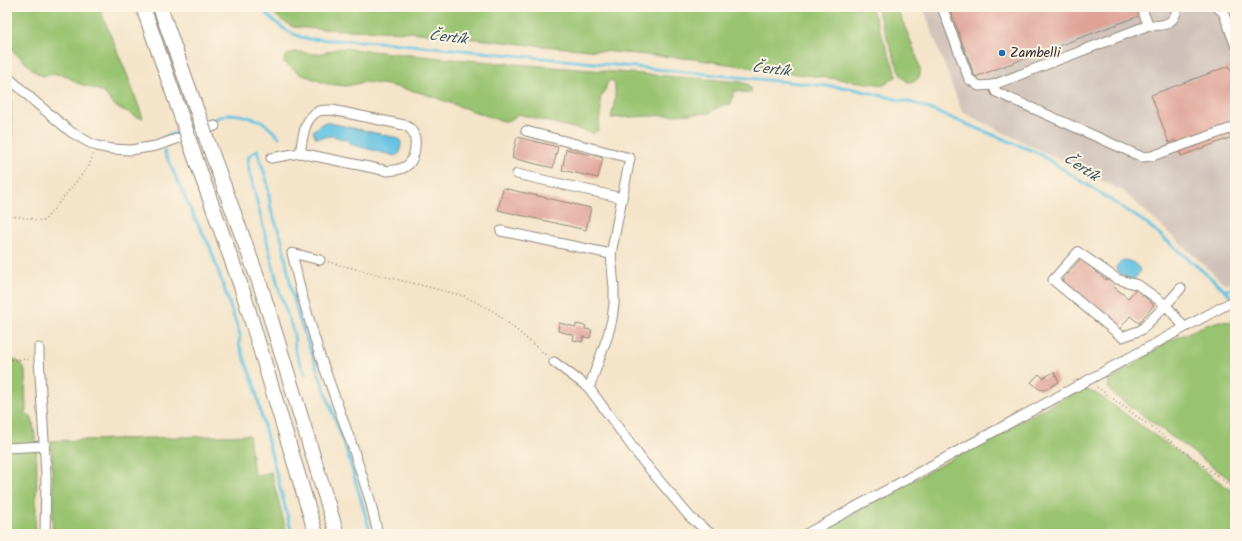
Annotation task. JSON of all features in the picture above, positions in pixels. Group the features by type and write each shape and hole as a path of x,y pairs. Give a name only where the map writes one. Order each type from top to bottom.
{"highway":[{"path":"142,7 243,292 316,534"},
{"path":"160,7 261,287 337,534"}],"street":[{"path":"942,7 969,79 979,86 993,85 1150,25 1158,27 1170,22 1177,13 1177,7"},
{"path":"1144,7 1144,15 1150,25"},
{"path":"1217,7 1222,12 1235,44"},
{"path":"7,76 34,102 71,132 97,146 111,149 131,150 156,146 214,126"},
{"path":"993,85 996,92 1142,158 1235,128"},
{"path":"271,158 300,153 388,171 399,170 409,164 414,153 415,140 412,131 404,125 332,110 319,111 310,118 307,123 300,153"},
{"path":"526,131 630,158 611,254 614,304 612,319 608,335 589,388"},
{"path":"517,174 622,198"},
{"path":"501,231 611,254"},
{"path":"1181,288 1166,305 1141,330 1122,337 1052,280 1078,252 1117,279 1138,285 1166,305 1184,328"},
{"path":"320,260 292,253 303,299 320,356 356,455 370,500 378,534"},
{"path":"806,534 1235,300"},
{"path":"39,348 46,474 45,534"},
{"path":"554,362 589,388 647,466 690,517 711,534"},
{"path":"7,448 44,446"}],"path":[{"path":"7,215 44,221 89,166 97,146"},
{"path":"320,260 464,296 495,312 554,362"},
{"path":"7,360 39,358"},
{"path":"1090,379 1098,389 1235,489"}],"shaded area":[{"path":"923,7 1235,7 1235,280 1226,285 1123,191 962,112"}],"green space":[{"path":"7,7 99,7 143,118 136,117 116,107 105,94 77,83 65,75 53,74 42,76 33,70 7,45"},
{"path":"267,7 871,7 897,76 884,85 694,59 532,45 410,32 293,27 280,19"},
{"path":"876,7 896,7 918,62 920,75 916,80 907,82 900,74"},
{"path":"341,48 441,58 741,82 749,85 751,93 734,91 731,104 722,105 709,113 611,118 615,91 614,82 611,80 607,83 605,91 600,99 601,109 598,130 593,133 518,114 509,120 498,120 422,93 388,85 365,82 346,86 327,84 300,74 284,62 285,57 294,52 316,54"},
{"path":"7,86 11,91 12,144 7,155"},
{"path":"1219,321 1235,322 1235,483 1114,395 1109,389 1108,384 1110,380 1171,340"},
{"path":"7,356 20,363 25,370 26,414 32,418 37,461 35,534 7,534"},
{"path":"1084,389 1097,394 1106,400 1235,493 1235,534 816,534 1078,390"},
{"path":"249,435 254,475 271,472 287,534 52,534 53,496 51,441"}],"water":[{"path":"326,122 398,138 401,142 400,153 395,156 349,144 348,140 332,136 316,138 313,131 318,126"},
{"path":"1124,260 1138,266 1140,271 1134,280 1118,273 1116,267"}],"building":[{"name":"Zambelli","path":"949,7 1136,7 1139,16 975,77"},
{"path":"1229,66 1235,81 1235,136 1181,156 1175,140 1169,143 1151,95"},
{"path":"517,137 558,147 553,168 512,158"},
{"path":"566,149 603,158 598,178 562,170"},
{"path":"503,188 591,208 586,230 498,210"},
{"path":"1081,259 1106,280 1109,276 1116,282 1113,286 1128,298 1136,289 1154,305 1139,323 1130,316 1119,330 1061,282"},
{"path":"559,323 576,327 576,324 586,326 585,329 592,330 590,338 583,337 582,342 573,340 574,335 558,331"},
{"path":"1054,372 1059,382 1044,390 1039,389 1031,382 1039,374 1043,378"}],"waterway":[{"name":"Čertík","path":"259,7 287,31 308,39 380,42 849,88 917,104 1038,153 1146,223 1226,291 1232,298"},
{"path":"206,122 229,114 240,115 262,121 279,137"},
{"path":"163,138 182,131"},
{"path":"258,150 250,156 248,166 280,293 294,334 295,351 305,374"},
{"path":"164,151 193,215 210,247 240,335 239,344 255,387 292,534"},
{"path":"257,151 267,181 271,210 282,240 292,293 300,321 347,452 371,534"},
{"path":"1226,291 1235,286"}],"place":[{"name":"Zambelli","path":"1002,53"}]}
